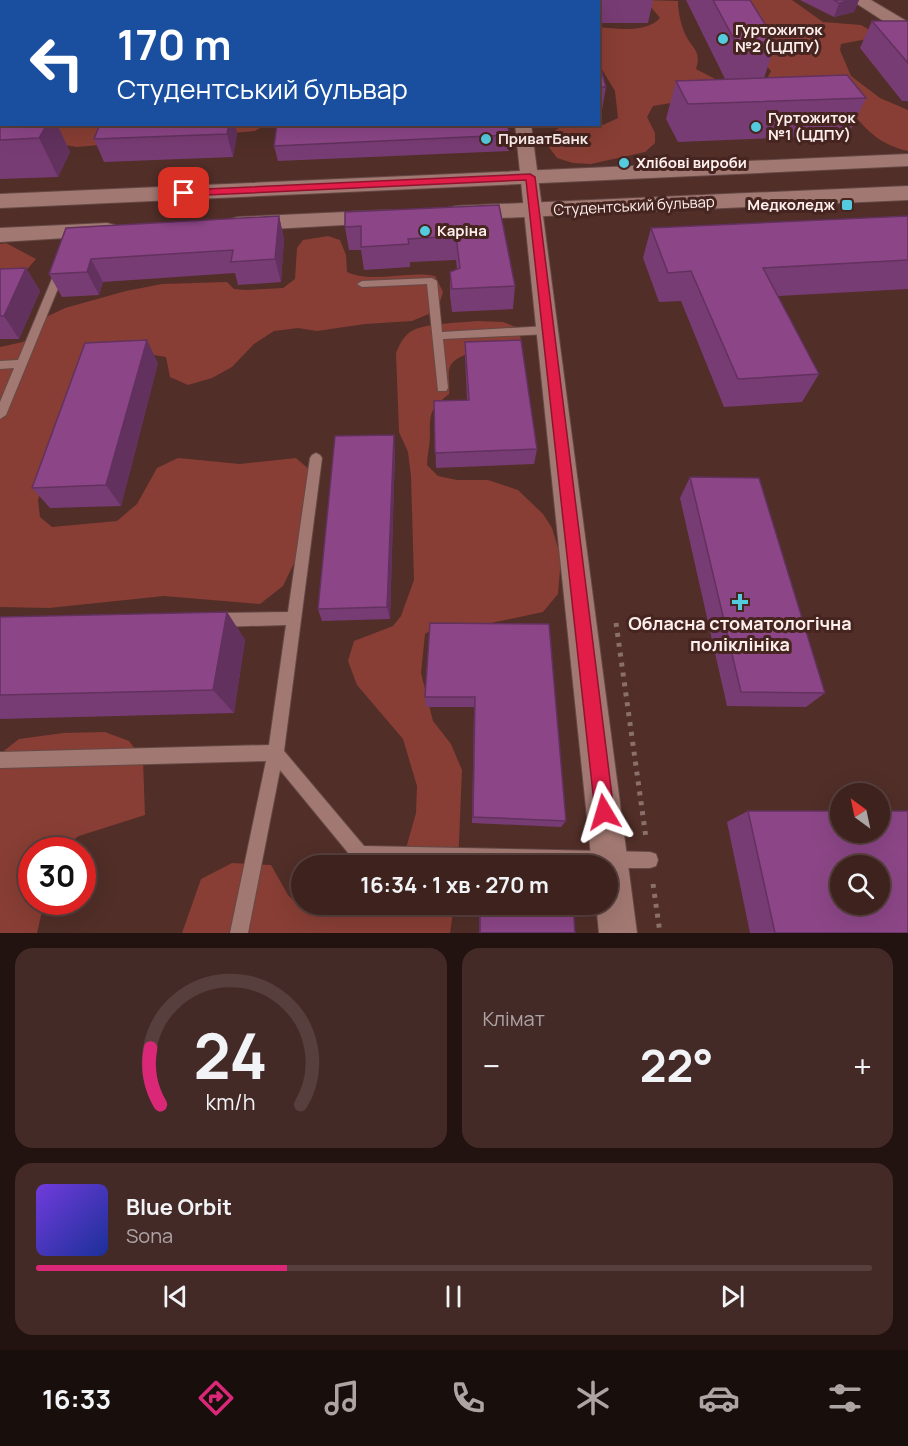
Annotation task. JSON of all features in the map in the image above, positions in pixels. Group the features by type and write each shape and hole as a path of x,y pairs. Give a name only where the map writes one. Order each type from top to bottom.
{"street":[{"path":"860,0 908,29"},
{"path":"523,126 610,855"},
{"name":"Студентський бульвар","path":"0,201 908,160"},
{"name":"Студентський бульвар","path":"429,215 908,193"},
{"path":"217,225 405,216"},
{"path":"0,235 74,238 123,229"},
{"path":"616,915 618,933"}],"lane":[{"path":"0,415 67,255"},
{"path":"362,284 432,280 442,388"},
{"path":"437,336 548,330"},
{"path":"0,365 22,364"},
{"path":"239,933 276,753 315,458"},
{"path":"200,621 294,618"},
{"path":"276,753 360,854 422,855"},
{"path":"0,760 276,753"},
{"path":"618,858 650,860"}],"shaded area":[{"path":"645,0 678,1 684,30 697,54 696,69 721,82 767,79 771,71 765,64 736,0 792,0 823,22 861,25 873,32 872,38 841,44 840,50 851,76 880,98 908,110 908,151 882,141 849,109 671,103 653,106 647,117 655,133 655,143 645,152 591,164 573,163 557,158 548,146 550,135 560,127 600,126 618,118 615,91 601,68 600,27 640,28 660,18"},
{"path":"0,126 263,126 255,131 77,147 59,144 0,146"},
{"path":"328,236 340,240 346,255 347,272 368,277 435,276 443,292 439,305 429,314 412,321 365,324 317,331 298,328 274,331 254,344 232,367 212,378 188,385 170,377 166,357 147,354 74,386 38,500 40,517 52,527 117,521 137,504 157,468 178,458 240,464 296,458 312,472 300,551 283,586 260,604 164,596 49,608 0,607 0,347 23,342 37,333 46,317 65,308 126,291 162,284 227,282 234,289 283,288 295,279 297,248 303,240"},
{"path":"6,243 36,259 18,280 0,282 0,244"},
{"path":"477,321 503,322 516,327 521,339 519,348 468,354 452,363 449,370 449,394 438,404 431,416 427,465 438,476 457,480 488,480 518,490 543,514 552,528 561,558 558,594 543,612 491,623 441,624 425,634 421,673 433,721 451,744 462,770 458,855 399,855 407,845 416,813 417,786 403,739 357,685 348,661 354,641 393,626 401,616 414,580 411,476 408,452 399,432 396,353 405,336 410,332 432,325"},
{"path":"105,732 129,741 143,760 145,815 77,837 18,837 18,915 41,915 37,933 0,933 0,754 19,739 63,733"},
{"path":"232,863 271,865 291,898 291,915 453,915 450,933 182,933 201,879"}],"building":[{"path":"713,0 750,0 776,42 736,43"},
{"path":"834,0 851,0 839,3"},
{"path":"872,21 908,21 908,63"},
{"path":"600,66 606,87 600,87"},
{"path":"847,75 866,98 688,104 676,81"},
{"path":"0,126 46,126 39,138 0,140"},
{"path":"99,126 229,126 227,134 94,139"},
{"path":"277,126 508,126 510,135 274,146"},
{"path":"499,205 515,286 452,289 450,272 460,268 456,236 408,239 409,244 361,247 361,226 345,227 345,212"},
{"path":"279,216 275,259 231,262 233,250 91,259 87,272 49,274 66,228"},
{"path":"908,216 908,260 763,268 819,374 738,379 691,271 668,273 651,228"},
{"path":"26,268 4,316 0,316 0,269"},
{"path":"147,340 106,485 32,488 85,343"},
{"path":"521,340 537,449 435,453 434,401 469,400 465,342"},
{"path":"394,435 387,607 318,609 335,436"},
{"name":"Обласна стоматологічна поліклініка","path":"690,477 759,478 825,693 741,692"},
{"path":"227,612 213,690 0,695 0,617"},
{"path":"430,623 549,624 566,821 473,817 475,697 425,697"},
{"path":"748,811 830,811 830,843 890,843 890,811 908,811 908,933 775,933"},
{"path":"480,915 574,915 575,933 480,933"}],"place":[{"name":"Гуртожиток №2 (ЦДПУ)","path":"723,39"},
{"name":"Гуртожиток №1 (ЦДПУ)","path":"756,127"},
{"name":"ПриватБанк","path":"486,139"},
{"name":"Хлібові вироби","path":"624,163"},
{"name":"Медколедж","path":"847,205"},
{"name":"Каріна","path":"425,231"},
{"name":"Обласна стоматологічна поліклініка","path":"740,602"}],"route":[{"path":"184,193 530,177 604,812"}]}
